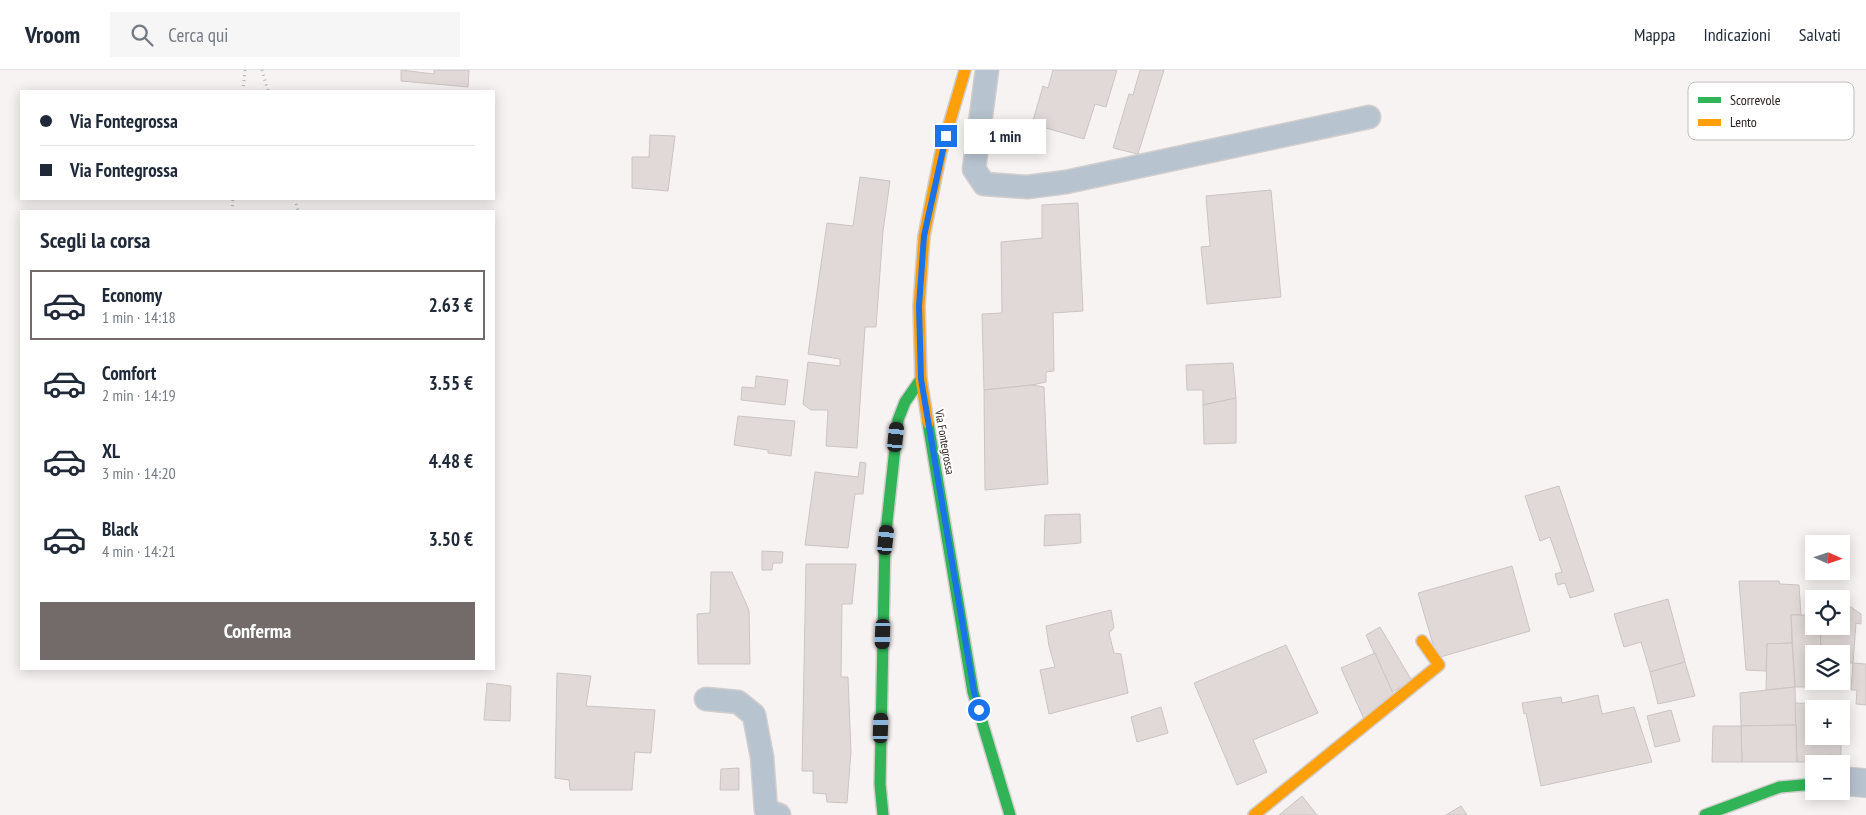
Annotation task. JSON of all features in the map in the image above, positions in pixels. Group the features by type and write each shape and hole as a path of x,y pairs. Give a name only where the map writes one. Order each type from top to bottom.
{"street":[{"name":"Via Fontegrossa","path":"965,70 941,152 924,236 919,306 921,379 974,692 1010,815"},
{"path":"883,815 880,784 886,540 898,420 904,402 921,379"},
{"path":"1254,815 1439,666 1422,641"},
{"path":"1850,782 1866,783"},
{"path":"1705,815 1780,787 1805,785"}],"lane":[{"path":"987,70 974,169 984,184 1027,187 1066,182 1369,117"},
{"path":"706,699 738,702 754,715 762,757 766,810 779,815"}],"path":[{"path":"243,90 245,70"},
{"path":"262,70 268,90"}],"building":[{"path":"401,70 434,74 434,70 469,70 468,87 401,81"},
{"path":"1053,70 1117,70 1106,107 1095,104 1084,139 1032,124 1043,86 1048,88"},
{"path":"1140,70 1164,70 1138,154 1113,148 1129,94 1133,95"},
{"path":"650,135 675,136 668,191 632,188 632,157 649,157"},
{"path":"860,177 890,181 883,231 876,327 865,327 857,448 826,446 828,410 811,410 803,404 808,362 840,366 840,359 808,354 827,223 853,226"},
{"path":"1271,190 1281,297 1207,304 1201,247 1210,246 1206,196"},
{"path":"1078,203 1083,311 1053,313 1054,371 1046,372 1046,382 984,390 982,314 1002,313 1001,242 1042,238 1042,205"},
{"path":"1233,363 1236,398 1203,405 1203,390 1187,390 1186,365"},
{"path":"756,376 788,380 785,405 741,400 742,387 755,388"},
{"path":"1032,385 1044,387 1048,484 985,490 984,390"},
{"path":"1236,398 1236,443 1204,444 1203,405"},
{"path":"738,416 795,421 791,456 768,453 768,450 734,445"},
{"path":"860,462 866,463 863,494 855,494 848,548 805,545 815,472 858,477"},
{"path":"1559,486 1594,591 1570,598 1565,583 1558,585 1555,574 1562,572 1550,537 1540,541 1525,496"},
{"path":"1080,514 1081,543 1044,546 1045,515"},
{"path":"762,551 783,552 782,563 773,563 772,570 762,570"},
{"path":"806,564 856,564 852,604 842,604 841,677 848,677 851,752 847,803 827,802 826,794 813,793 813,771 802,771"},
{"path":"1512,566 1530,631 1437,658 1418,593"},
{"path":"711,572 732,572 749,610 750,664 698,664 697,614 710,613"},
{"path":"1739,581 1779,581 1780,584 1799,585 1801,615 1791,615 1792,643 1767,644 1766,671 1746,670"},
{"path":"1668,599 1685,662 1650,672 1641,642 1624,647 1614,614"},
{"path":"1850,606 1861,614 1861,624 1856,623 1853,663 1850,663 1850,645 1821,645 1820,635 1850,635"},
{"path":"1111,610 1114,628 1109,633 1114,653 1121,654 1128,693 1049,714 1040,670 1055,667 1046,626"},
{"path":"1791,615 1805,615 1805,635 1820,635 1821,645 1805,645 1805,687 1795,687"},
{"path":"1380,627 1412,681 1392,692 1366,635"},
{"path":"1792,643 1795,687 1766,690 1767,644"},
{"path":"1286,645 1318,713 1253,740 1267,772 1237,785 1194,683"},
{"path":"1375,653 1396,700 1364,719 1341,668"},
{"path":"1685,662 1695,696 1658,704 1650,672"},
{"path":"1853,663 1866,664 1866,705 1856,704 1857,690 1851,690"},
{"path":"557,673 591,676 586,706 655,710 651,753 635,752 632,790 570,790 569,780 555,778"},
{"path":"487,683 511,686 510,721 484,720"},
{"path":"1795,687 1796,725 1741,726 1740,693"},
{"path":"1598,695 1602,714 1634,707 1652,762 1541,786 1526,713 1524,714 1522,703 1561,697 1562,703"},
{"path":"1795,703 1805,703 1805,745 1841,745 1841,755 1805,755 1805,762 1797,762"},
{"path":"1161,707 1168,733 1137,742 1131,717"},
{"path":"1671,710 1680,741 1655,747 1647,716"},
{"path":"1796,725 1797,762 1742,762 1741,726"},
{"path":"1713,726 1741,726 1742,762 1712,762"},
{"path":"739,768 739,790 720,790 721,769"},
{"path":"1302,796 1317,815 1279,815"},
{"path":"1461,806 1467,815 1446,815"}],"traffic: fast":[{"path":"883,815 880,784 885,541 898,420 905,402 921,379"},
{"path":"928,423 973,692 1010,815"},
{"path":"1705,815 1780,787 1805,785"}],"traffic: slow":[{"path":"928,423 921,379 919,306 924,236 941,152 965,70"},
{"path":"1254,815 1439,665 1422,641"}],"route":[{"path":"946,136 924,236 919,306 921,379 974,692 979,710"}]}
